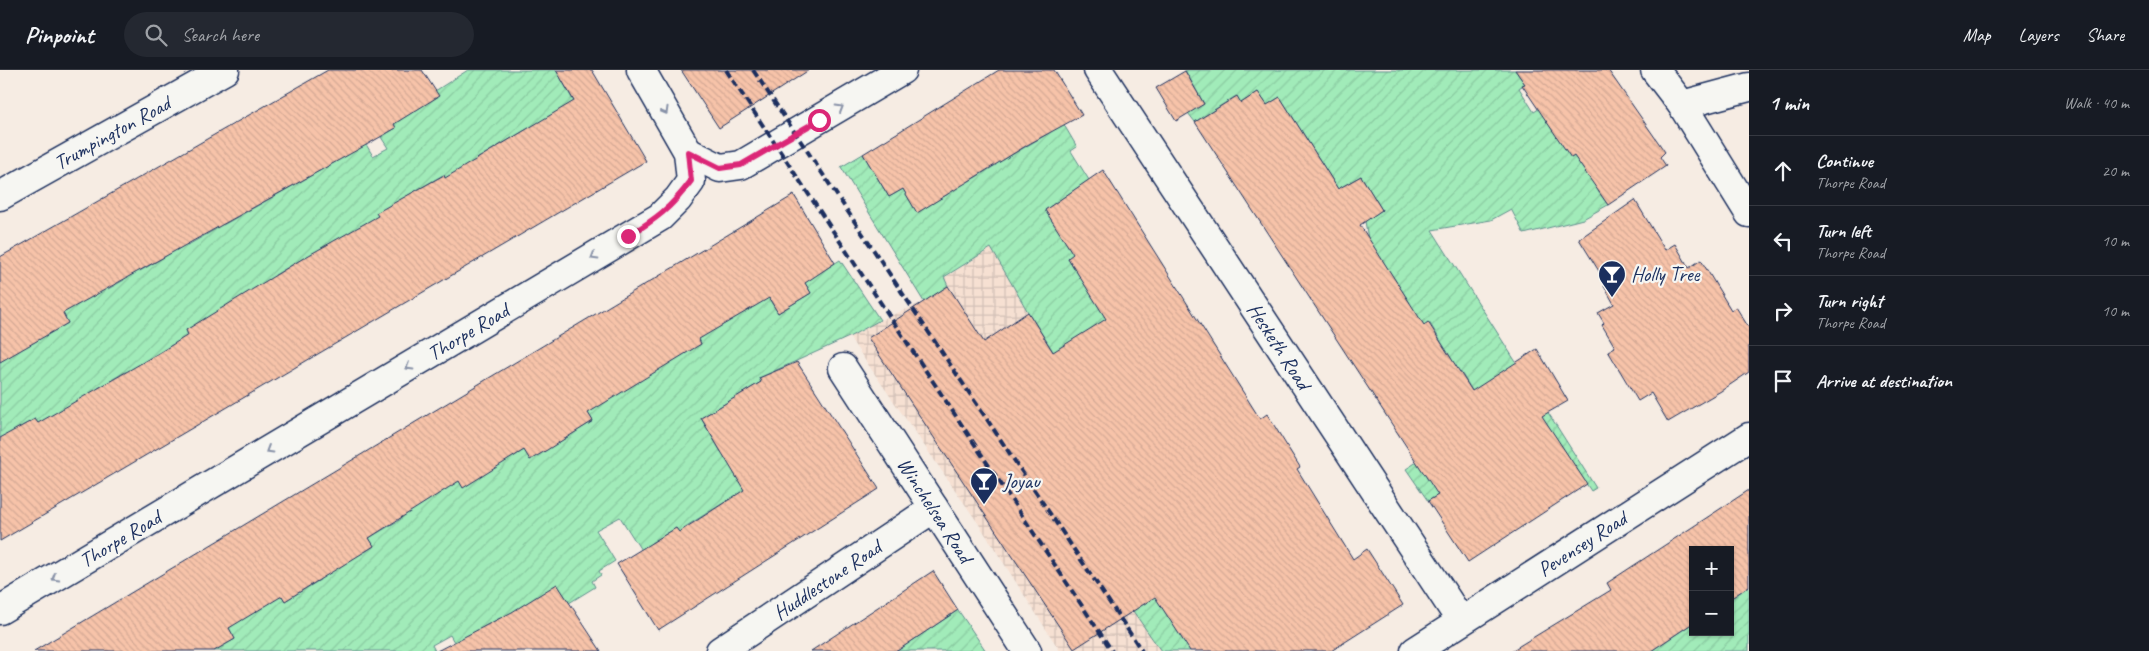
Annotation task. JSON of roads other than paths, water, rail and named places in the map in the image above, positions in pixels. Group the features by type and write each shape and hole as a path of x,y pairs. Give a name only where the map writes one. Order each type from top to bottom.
{"street":[{"name":"Trumpington Road","path":"0,196 225,70"},
{"path":"641,70 688,152 720,168 741,165 902,70"},
{"name":"Hesketh Road","path":"1098,70 1461,621"},
{"path":"1654,70 1682,105 1749,213"},
{"path":"1682,105 1749,87"},
{"name":"Thorpe Road","path":"0,610 660,217 678,199 691,181 688,152"},
{"name":"Winchelsea Road","path":"843,368 1027,651"},
{"name":"Pevensey Road","path":"1415,651 1749,437"},
{"name":"Huddlestone Road","path":"720,651 934,508"}],"railway":[{"path":"726,70 1112,651"},
{"path":"753,70 1142,651"}],"place":[{"name":"Holly Tree","path":"1612,298"},
{"name":"Joyau","path":"984,505"}]}
